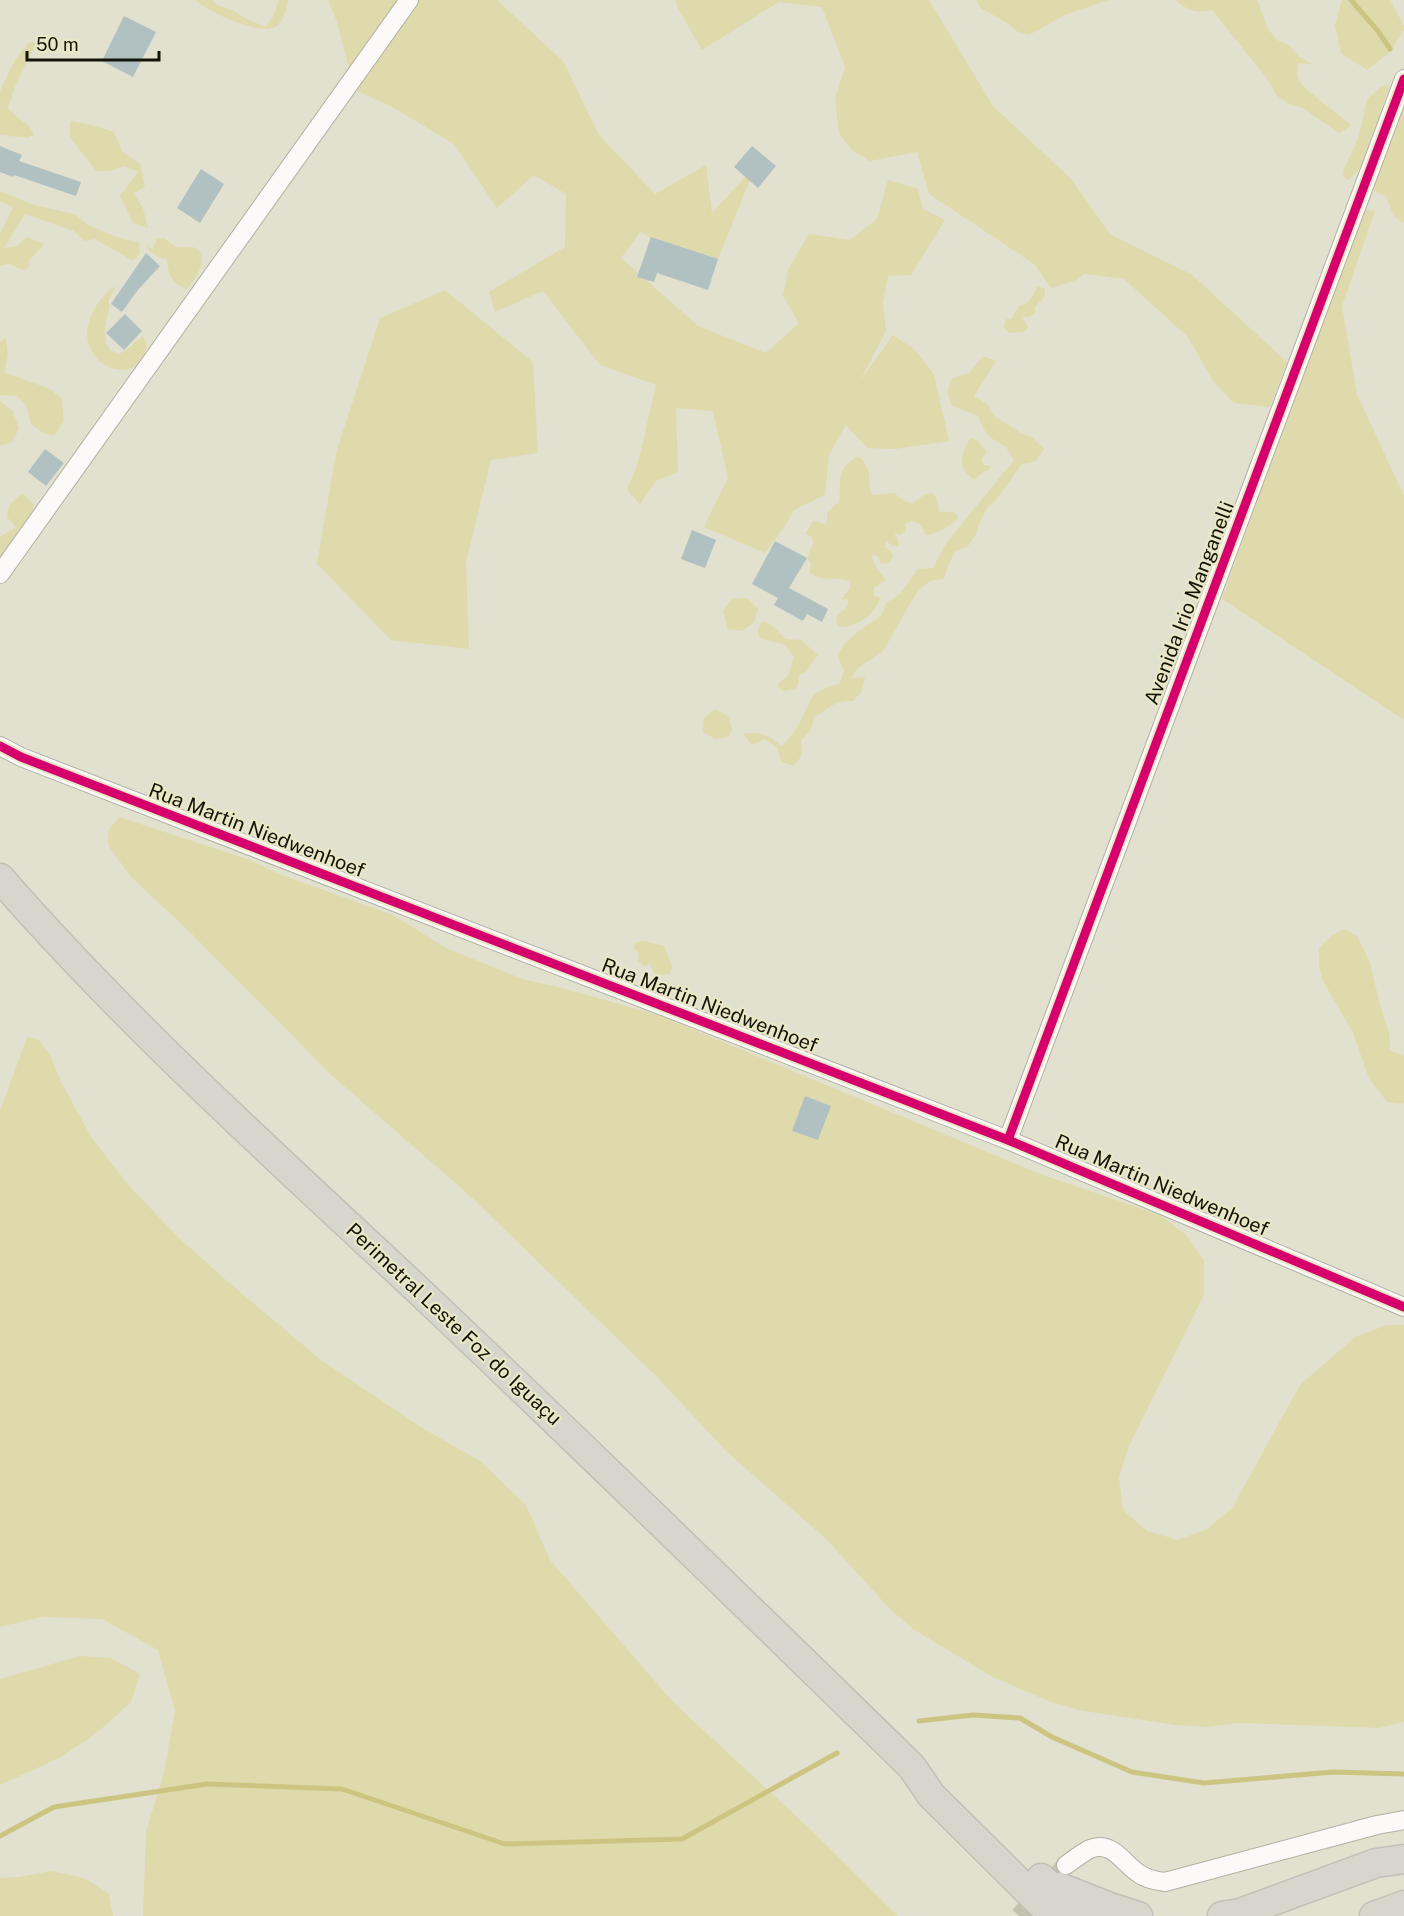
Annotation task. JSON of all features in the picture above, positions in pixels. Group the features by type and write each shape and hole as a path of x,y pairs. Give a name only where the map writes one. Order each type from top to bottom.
{"highway":[{"name":"Perimetral Leste Foz do Iguaçu","path":"0,879 108,997 560,1424 912,1767 931,1795 1045,1889 1082,1916"},
{"path":"1222,1916 1240,1913 1376,1863 1404,1859"},
{"name":"Perimetral Leste Foz do Iguaçu","path":"1045,1889 1053,1916"},
{"path":"1045,1889 1138,1916"},
{"path":"1374,1916 1404,1905"}],"street":[{"path":"0,574 409,0"},
{"name":"Avenida Irio Manganelli","path":"1008,1140 1404,79"},
{"name":"Rua Martin Niedwenhoef","path":"0,746 32,762 1008,1140 1404,1307"},
{"path":"1045,1889 1089,1849 1104,1848 1117,1853 1135,1872 1166,1882 1377,1825 1404,1820"}],"shaded area":[{"path":"195,0 213,0 217,5 266,27 274,15 279,0 288,0 280,23 273,28 266,29 232,21"},
{"path":"328,0 497,0 563,61 599,135 655,194 706,165 712,213 756,165 708,284 641,231 621,258 698,326 766,353 799,323 783,296 788,270 809,234 850,240 877,219 888,180 918,189 923,209 945,220 911,275 888,276 883,303 886,331 860,381 893,335 914,349 934,374 949,441 895,449 867,448 846,425 829,455 825,495 794,510 765,553 704,527 728,478 713,411 676,408 678,472 656,481 640,504 627,490 638,463 656,385 600,365 543,291 495,312 489,292 565,247 566,194 534,175 497,208 454,144 394,108 355,90 336,19"},
{"path":"676,0 929,0 993,106 1070,178 1111,235 1191,274 1287,362 1270,407 1234,403 1213,381 1188,337 1124,279 1085,274 1074,281 1051,288 1034,264 929,194 917,152 870,161 853,151 839,134 835,98 845,67 822,7 779,2 702,50 677,7"},
{"path":"976,0 1108,0 1065,15 1029,35 1016,31 1006,22 980,8"},
{"path":"1175,0 1256,0 1268,29 1277,40 1290,46 1299,57 1313,64 1298,63 1297,75 1301,83 1351,126 1339,133 1303,108 1289,104 1276,95 1269,81 1212,10 1192,11"},
{"path":"1342,0 1390,0 1404,26 1404,30 1390,52 1367,70 1341,53 1335,25"},
{"path":"29,42 37,42 15,86 8,108 34,134 28,138 0,135 0,91 15,60"},
{"path":"1404,68 1404,223 1392,212 1387,197 1374,191 1367,169 1360,168 1349,180 1343,177 1344,169 1358,139 1367,99 1380,88 1390,84 1383,104 1388,110 1403,84"},
{"path":"70,121 114,132 123,152 140,164 145,186 134,194 143,208 148,228 133,223 120,196 138,172 124,166 110,171 96,171 70,137"},
{"path":"0,191 34,205 74,214 88,225 139,243 140,253 133,261 95,239 84,241 74,231 25,214 4,248 17,246 27,237 44,244 30,259 28,268 23,270 9,264 0,266 0,234 13,207 0,201"},
{"path":"1361,209 1375,211 1342,306 1357,394 1404,496 1404,720 1222,599"},
{"path":"164,238 175,246 192,247 200,252 202,263 200,269 186,289 171,277 167,259 160,258 148,250 146,243 153,251 156,239"},
{"path":"116,286 108,302 110,305 105,333 108,346 118,354 143,337 147,343 142,359 132,367 121,370 108,367 97,359 90,347 87,332 96,306 105,294"},
{"path":"1038,286 1045,289 1045,296 1035,307 1035,314 1028,317 1022,316 1028,328 1023,332 1009,333 1004,327 1006,319 1011,319 1019,306 1031,298"},
{"path":"445,290 533,362 538,453 491,460 466,562 469,649 391,640 317,564 336,453 380,318"},
{"path":"6,338 8,355 4,372 50,389 62,399 64,421 54,436 42,432 31,424 26,405 17,396 0,395 0,342"},
{"path":"983,356 996,361 974,396 987,404 994,416 1033,438 1044,449 1036,461 1022,464 997,499 987,508 968,546 955,552 944,579 930,581 919,590 883,651 858,668 850,679 865,677 862,691 853,701 836,704 814,717 811,730 801,740 802,755 794,766 781,762 777,747 765,739 752,745 743,734 764,735 782,746 800,722 813,695 840,683 844,670 837,656 845,643 881,616 886,603 900,594 918,569 933,568 947,542 1014,460 1006,447 984,430 978,416 951,405 947,391 953,378 969,373"},
{"path":"0,401 13,411 19,429 11,443 0,445"},
{"path":"971,438 978,441 987,452 982,459 984,465 991,466 974,480 962,465 963,452"},
{"path":"858,456 867,466 872,495 894,493 906,502 913,503 925,494 932,493 937,498 939,512 954,512 958,518 935,533 926,535 919,523 911,521 905,524 906,531 900,535 894,533 899,546 892,546 887,541 884,547 891,551 893,557 888,563 881,564 878,556 871,555 876,568 886,580 874,588 873,595 880,598 874,610 870,615 854,624 841,627 836,623 837,616 848,606 848,599 841,600 850,588 850,581 823,578 809,572 811,564 807,558 813,544 812,537 805,534 813,521 827,524 827,512 839,502 843,470"},
{"path":"22,493 34,505 25,535 16,550 4,550 0,571 0,537 16,527 7,517 9,505"},
{"path":"747,598 758,609 754,622 742,631 728,629 723,611 732,599"},
{"path":"762,621 770,624 786,639 801,640 818,655 806,672 799,675 796,689 783,691 777,686 788,676 794,657 785,646 760,637 758,629"},
{"path":"715,709 728,716 732,729 729,737 715,739 703,732 704,718"},
{"path":"119,817 250,860 279,874 393,915 446,948 525,980 555,986 658,1015 1040,1174 1160,1215 1186,1235 1204,1260 1204,1295 1128,1448 1119,1478 1123,1510 1147,1531 1178,1540 1207,1529 1232,1508 1300,1385 1355,1337 1387,1325 1404,1325 1404,1722 1379,1728 1239,1723 1207,1727 1175,1725 1078,1710 1048,1701 991,1676 913,1629 890,1609 826,1539 727,1452 657,1377 468,1194 329,1073 193,935 131,877 108,845 108,831"},
{"path":"1344,929 1357,936 1370,963 1389,1033 1390,1050 1404,1056 1404,1103 1387,1102 1369,1078 1353,1033 1323,981 1319,966 1319,948 1331,936"},
{"path":"643,941 664,946 672,966 670,974 655,974 651,964 644,966 638,961 639,954 634,949 635,943"},
{"path":"27,1037 39,1040 50,1055 62,1084 92,1138 130,1187 179,1238 321,1360 424,1429 480,1461 526,1505 550,1560 673,1702 810,1829 898,1916 143,1916 146,1832 164,1772 175,1710 158,1650 102,1619 41,1617 0,1627 0,1111"},
{"path":"80,1656 111,1658 140,1674 131,1702 84,1742 57,1759 0,1785 0,1679"},
{"path":"52,1871 84,1878 109,1894 113,1916 0,1916 0,1878"}],"building":[{"path":"124,16 156,32 133,77 102,61"},
{"path":"0,146 22,155 19,161 81,182 76,196 0,172"},
{"path":"752,146 776,166 758,188 734,167"},
{"path":"201,169 224,184 200,223 177,208"},
{"path":"651,237 718,259 708,290 657,273 654,282 637,277"},
{"path":"146,253 160,266 137,291 122,312 111,304"},
{"path":"125,314 142,331 124,350 106,333"},
{"path":"45,449 64,463 46,486 28,472"},
{"path":"692,530 716,540 705,568 681,559"},
{"path":"775,541 807,558 789,588 828,609 822,622 807,614 803,621 774,605 778,598 752,584"},
{"path":"805,1096 831,1106 818,1140 792,1131"}],"waterway":[{"path":"1351,0 1378,31 1390,49"},
{"path":"919,1721 973,1715 1020,1718 1052,1737 1132,1772 1204,1783 1333,1772 1404,1774"},
{"path":"0,1836 54,1807 207,1784 342,1789 505,1844 682,1839 837,1753"}],"tunnel":[{"path":"1019,1916 1066,1865"}],"cycle path":[{"path":"1008,1140 1404,79"},
{"path":"0,746 21,757 1008,1140 1404,1307"}]}
